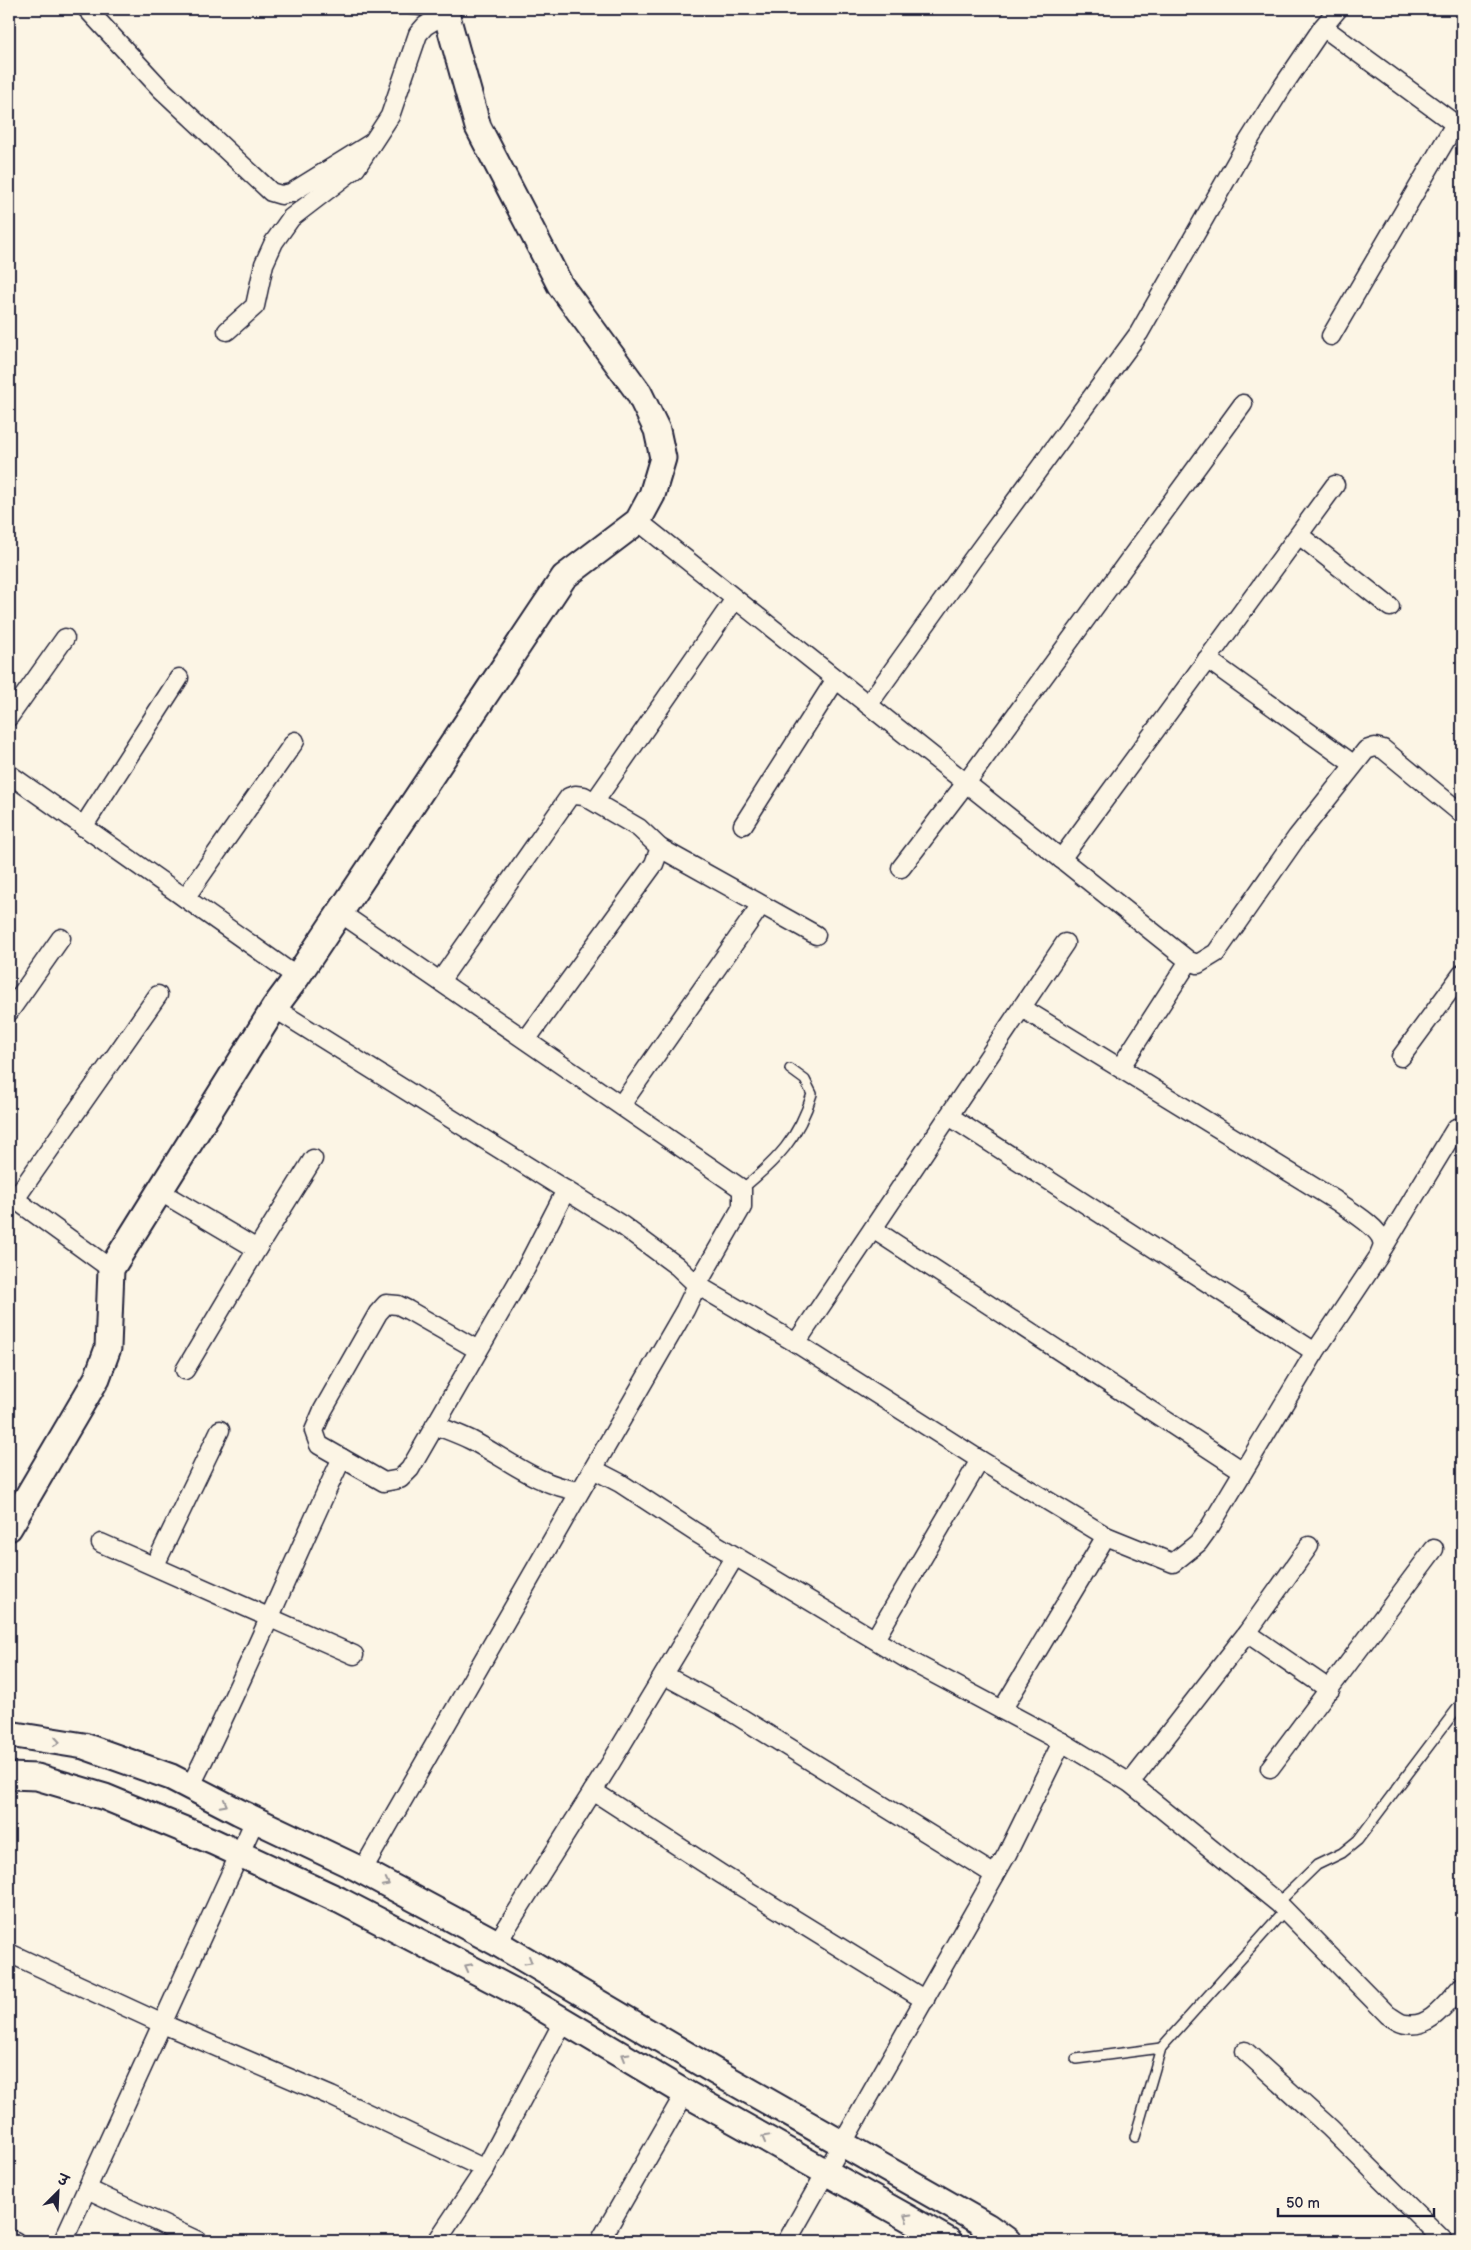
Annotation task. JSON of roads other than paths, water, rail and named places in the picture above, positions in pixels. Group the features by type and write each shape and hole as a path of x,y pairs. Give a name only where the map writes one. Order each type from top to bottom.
{"street":[{"path":"87,9 161,89 271,192 281,195 291,193 373,143"},
{"path":"868,705 982,545 1139,333 1246,145 1323,27 1338,9"},
{"path":"9,1528 97,1378 108,1348 110,1269 274,1008 297,977 564,577 638,522 652,495 663,458 657,430 639,393 560,285 478,127 446,11 425,26 418,34 390,116 356,168 291,218 274,242 264,264 255,306 227,332"},
{"path":"1323,27 1459,127 1331,336"},
{"path":"901,868 966,783 1243,404"},
{"path":"1061,859 1335,486"},
{"path":"638,522 1189,961 1198,964 1216,952 1297,837 1366,750 1375,747 1383,749 1462,814"},
{"path":"1298,535 1390,607"},
{"path":"595,800 735,599"},
{"path":"9,718 65,638"},
{"path":"1208,659 1353,764"},
{"path":"83,826 179,678"},
{"path":"743,824 836,679"},
{"path":"185,898 296,741"},
{"path":"9,774 297,977"},
{"path":"440,981 569,797 575,795 595,800 639,828 660,848 816,935"},
{"path":"526,1040 654,864 660,848"},
{"path":"621,1105 761,905"},
{"path":"340,912 742,1189 742,1207 697,1285 685,1310 362,1871"},
{"path":"9,1012 61,938"},
{"path":"796,1343 1065,943"},
{"path":"1120,1068 1189,961"},
{"path":"1401,1057 1462,974"},
{"path":"110,1269 12,1197 158,995"},
{"path":"274,1008 623,1226 677,1266 697,1285 796,1343 980,1460 1106,1536 1173,1563 1198,1543 1456,1128"},
{"path":"1022,1008 1167,1099 1335,1200 1377,1232 1382,1240 1383,1248"},
{"path":"949,1116 1316,1352"},
{"path":"185,1370 314,1159"},
{"path":"478,1350 398,1305 386,1304 382,1307 323,1410 314,1431 319,1445 384,1482 400,1479 410,1470 526,1268 566,1190"},
{"path":"159,1191 257,1250"},
{"path":"873,1229 1243,1471"},
{"path":"435,1425 471,1440 517,1468 552,1485 561,1489 580,1491"},
{"path":"154,1565 220,1430"},
{"path":"190,1787 270,1619 342,1458"},
{"path":"875,1639 980,1460"},
{"path":"593,1469 912,1662 1062,1742 1130,1783 1281,1906 1388,2015 1404,2024 1420,2025 1443,2008 1462,1986"},
{"path":"1002,1710 1106,1536"},
{"path":"101,1543 154,1565 354,1656"},
{"path":"1130,1783 1247,1633 1309,1546"},
{"path":"1270,1768 1434,1549"},
{"path":"497,1943 593,1791 735,1556"},
{"path":"1247,1633 1330,1690"},
{"path":"664,1675 733,1713 995,1875"},
{"path":"9,1734 84,1746 171,1776 255,1820 362,1871 497,1943 844,2144 983,2234 1008,2241"},
{"path":"787,2241 844,2144 877,2081 995,1875 1062,1742"},
{"path":"9,1776 37,1777 105,1797 240,1854 339,1900 512,1990 685,2093 950,2241"},
{"path":"593,1791 791,1918 925,2000"},
{"path":"62,2241 164,2024 255,1820"},
{"path":"9,1952 164,2024 331,2096 485,2169"},
{"path":"437,2241 485,2169 564,2020"},
{"path":"1245,2051 1330,2128 1444,2241"},
{"path":"600,2241 685,2093"},
{"path":"87,2189 117,2205 198,2241"},
{"path":"9,2239 15,2241"}],"lane":[{"path":"408,9 446,11"},
{"path":"742,1189 782,1153 808,1108 812,1094 805,1080 790,1069"},
{"path":"1136,2137 1160,2048 1317,1866 1342,1853 1358,1840 1462,1702"},
{"path":"1076,2058 1160,2048"}]}
